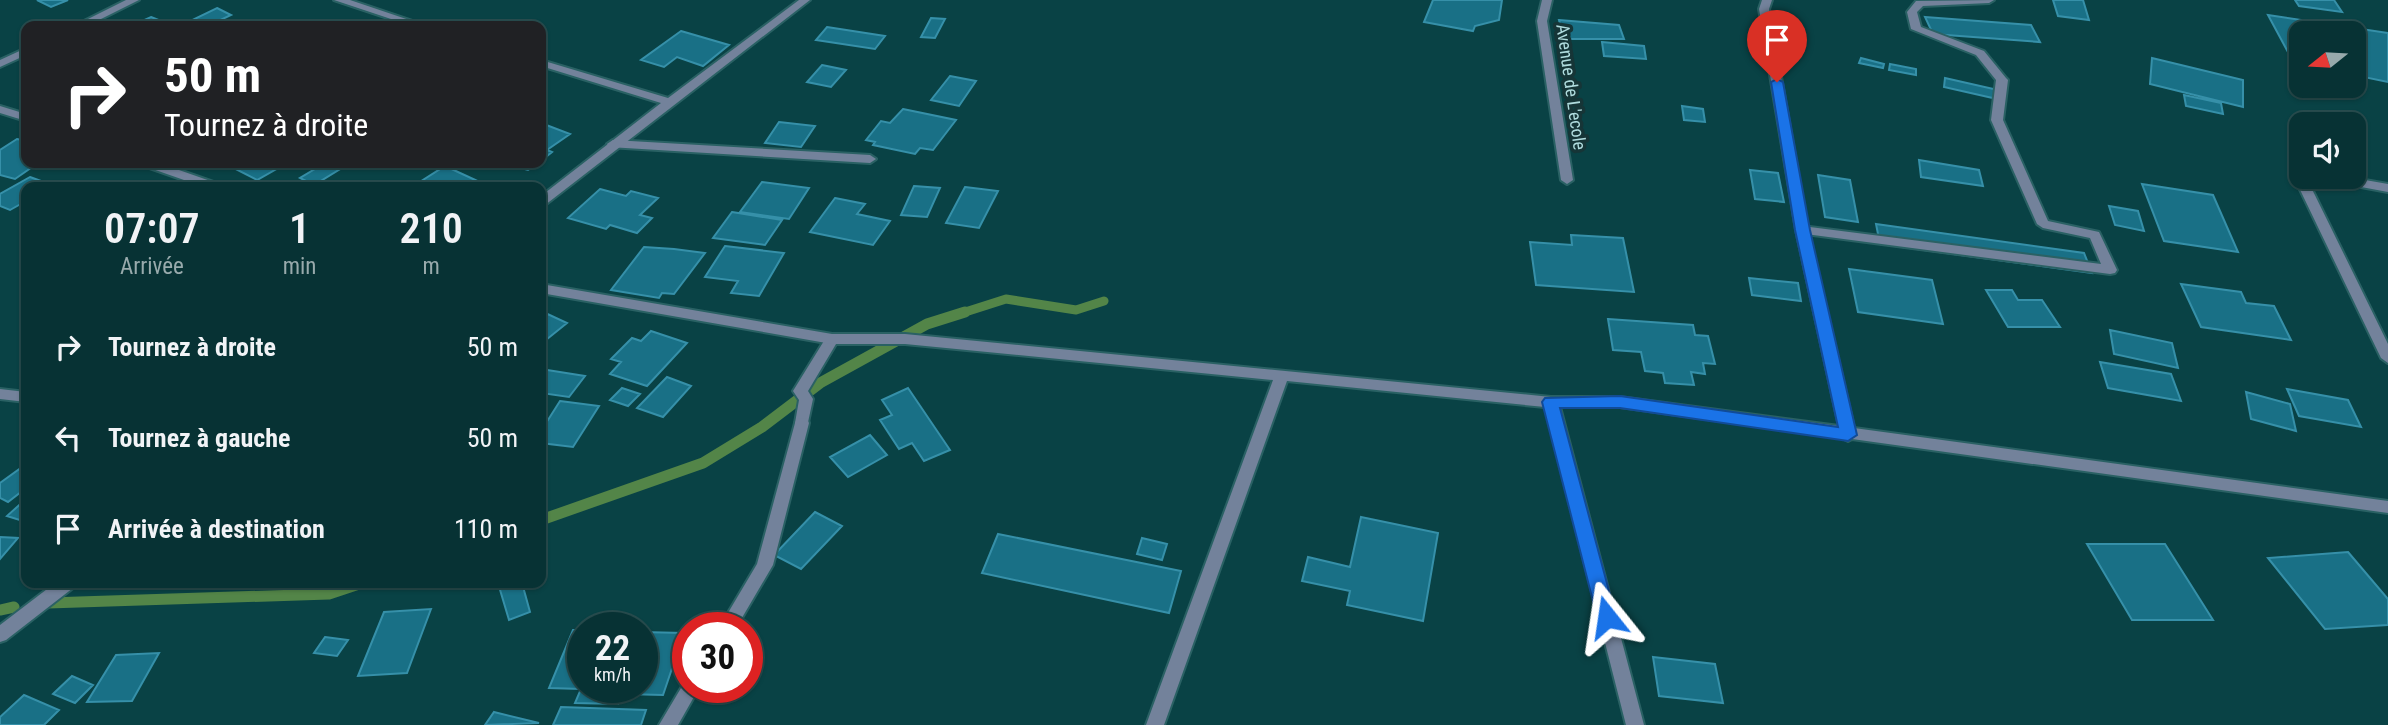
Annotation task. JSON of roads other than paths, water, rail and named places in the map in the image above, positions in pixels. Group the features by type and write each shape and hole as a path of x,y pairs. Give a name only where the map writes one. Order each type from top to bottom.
{"street":[{"path":"90,21 134,0"},
{"path":"339,0 406,21"},
{"path":"546,198 613,144 672,103 805,0"},
{"name":"Avenue de L'ecole","path":"1547,0 1542,21 1567,180"},
{"path":"1766,0 1764,9 1802,230 1848,435"},
{"path":"1802,230 2110,270 2095,235 2043,224 1997,120 2003,80 1980,53 1916,29 1912,12 1920,3 1989,0"},
{"path":"0,64 21,54"},
{"path":"546,65 672,103"},
{"path":"0,109 21,116"},
{"path":"613,144 870,159"},
{"path":"162,168 201,182"},
{"path":"2366,184 2388,188"},
{"path":"2306,189 2388,358"},
{"path":"546,290 832,338 905,339 1550,402 1620,402 2388,507"},
{"path":"737,612 765,565 802,423 803,395 832,338"},
{"path":"1155,725 1281,377"},
{"path":"0,394 21,396"},
{"path":"1550,402 1635,725"},
{"path":"0,635 61,588"},
{"path":"668,725 681,703"}],"waterway":[{"path":"959,314 1006,299 1076,310 1104,301"},
{"path":"546,518 703,463 762,427 820,383 927,324 965,312"},
{"path":"48,603 329,594 347,588"},
{"path":"0,610 14,607"}]}
